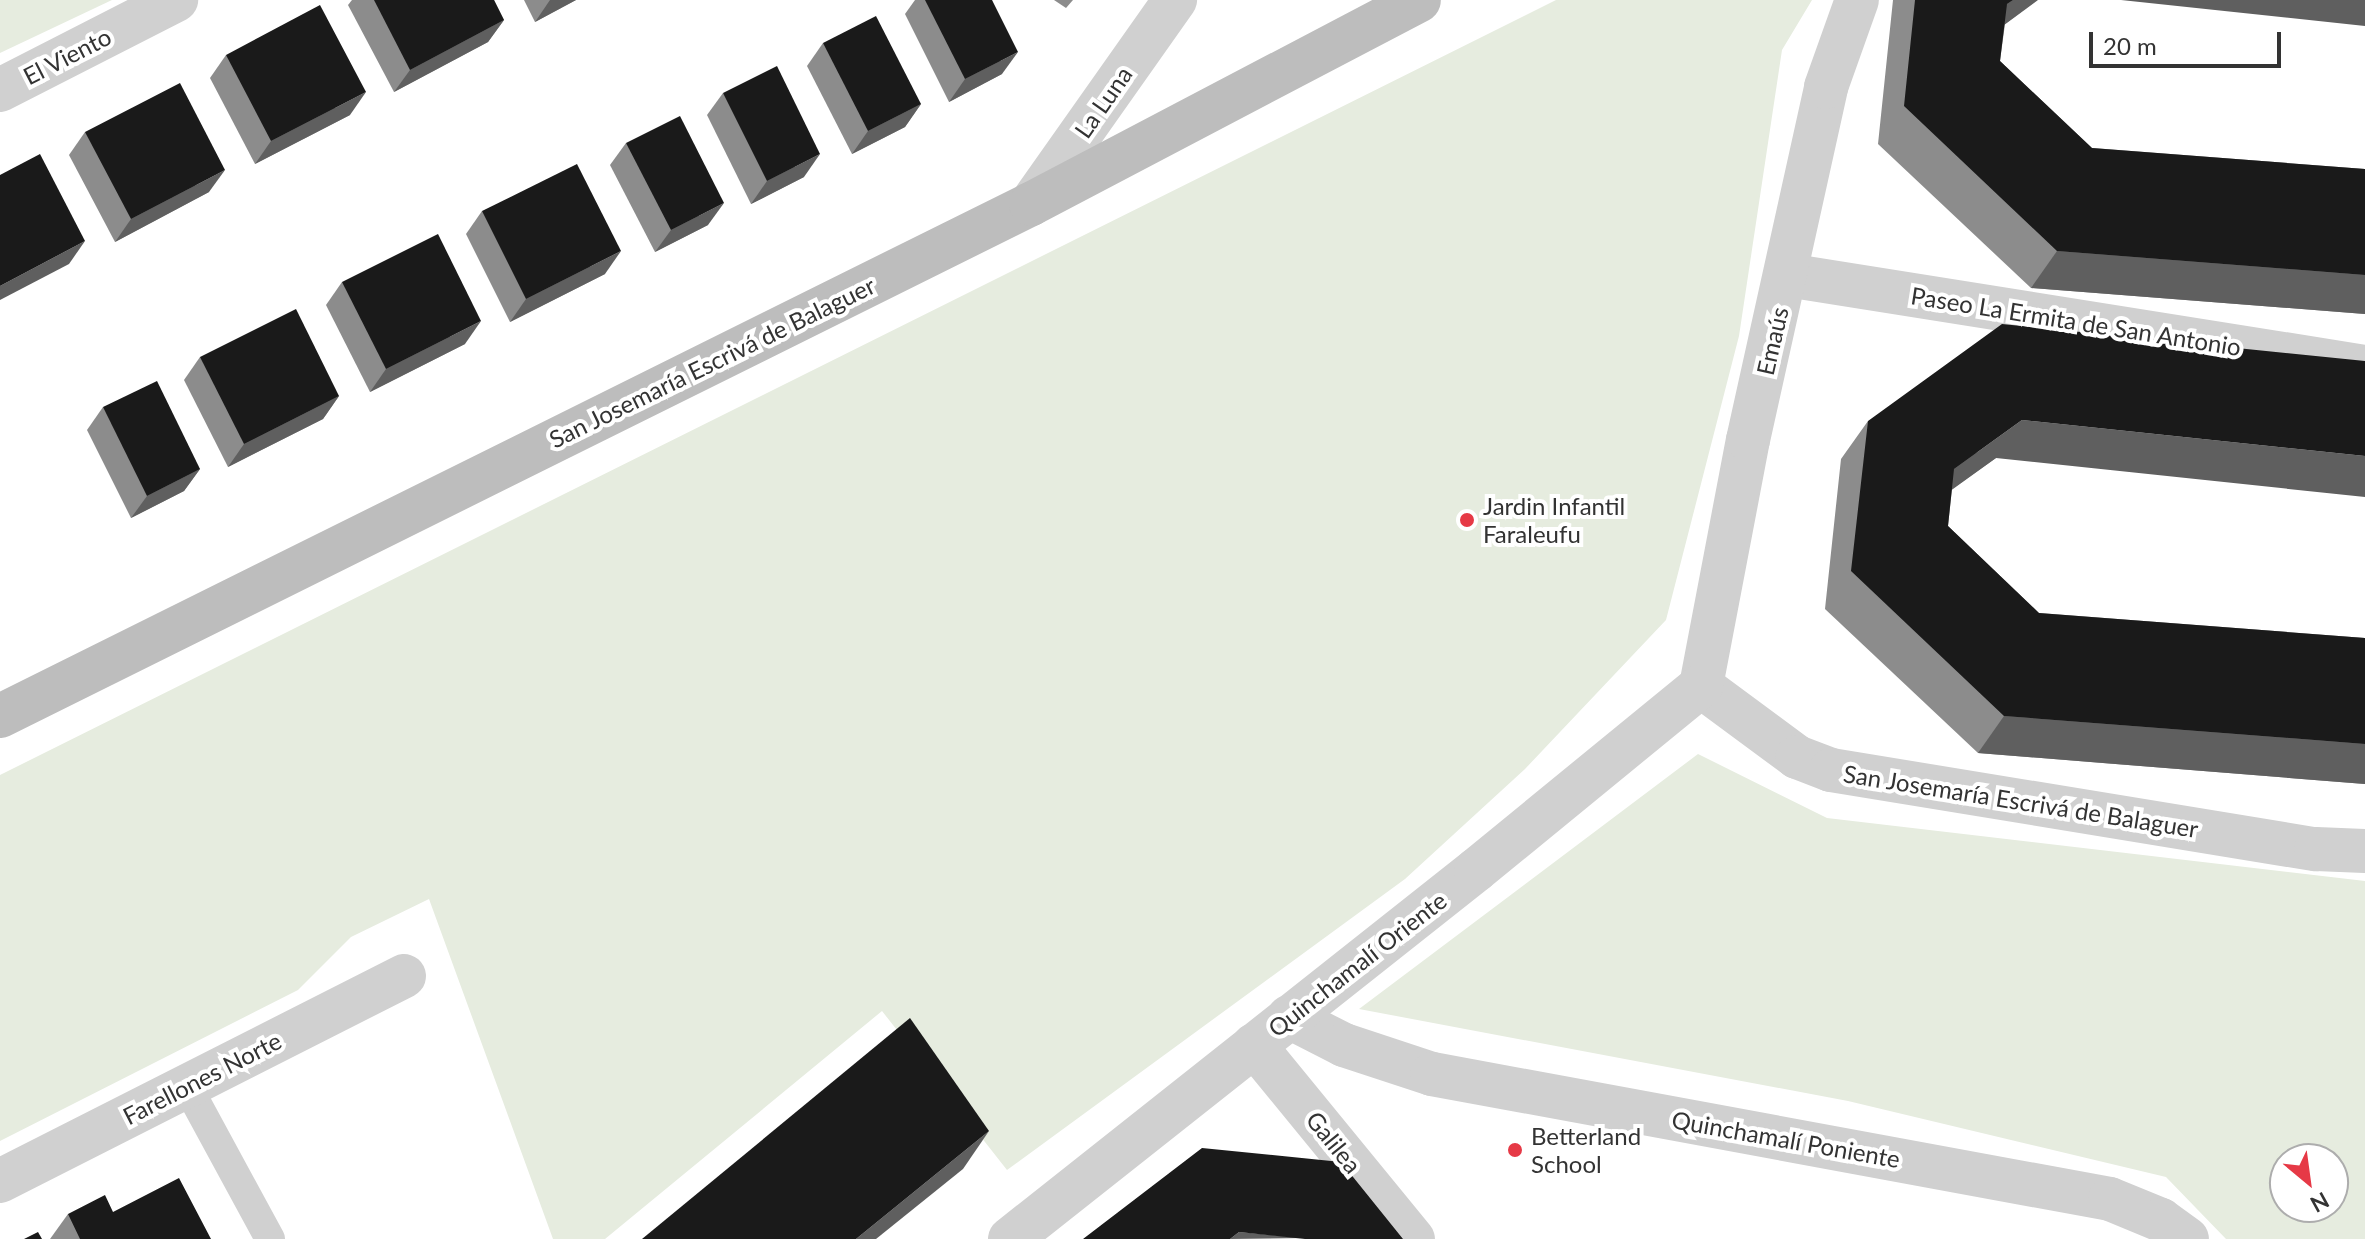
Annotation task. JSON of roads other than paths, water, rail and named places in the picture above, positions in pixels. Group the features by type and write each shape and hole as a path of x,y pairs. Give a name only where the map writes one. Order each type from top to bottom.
{"street":[{"name":"El Viento","path":"0,90 176,0"},
{"name":"La Luna","path":"1031,204 1175,0"},
{"name":"San Josemaría Escrivá de Balaguer","path":"0,716 1031,204 1419,0"},
{"name":"Emaús","path":"1701,686 1748,440 1787,275 1826,87 1857,0"},
{"name":"Paseo La Ermita de San Antonio","path":"1787,275 2365,367"},
{"name":"San Josemaría Escrivá de Balaguer","path":"1701,686 1797,757 1831,770 2316,849 2365,851"},
{"name":"Quinchamalí Oriente","path":"1010,1239 1701,686"},
{"name":"Farellones Norte","path":"0,1181 404,976"},
{"name":"Quinchamalí Poniente","path":"1289,1017 1344,1045 1432,1074 2110,1199 2161,1220 2187,1239"},
{"name":"Galilea","path":"1254,1045 1413,1239"}],"lane":[{"path":"187,1086 270,1239"}],"place":[{"name":"Jardin Infantil Faraleufu","path":"1467,520"},
{"name":"Betterland School","path":"1515,1150"}]}
